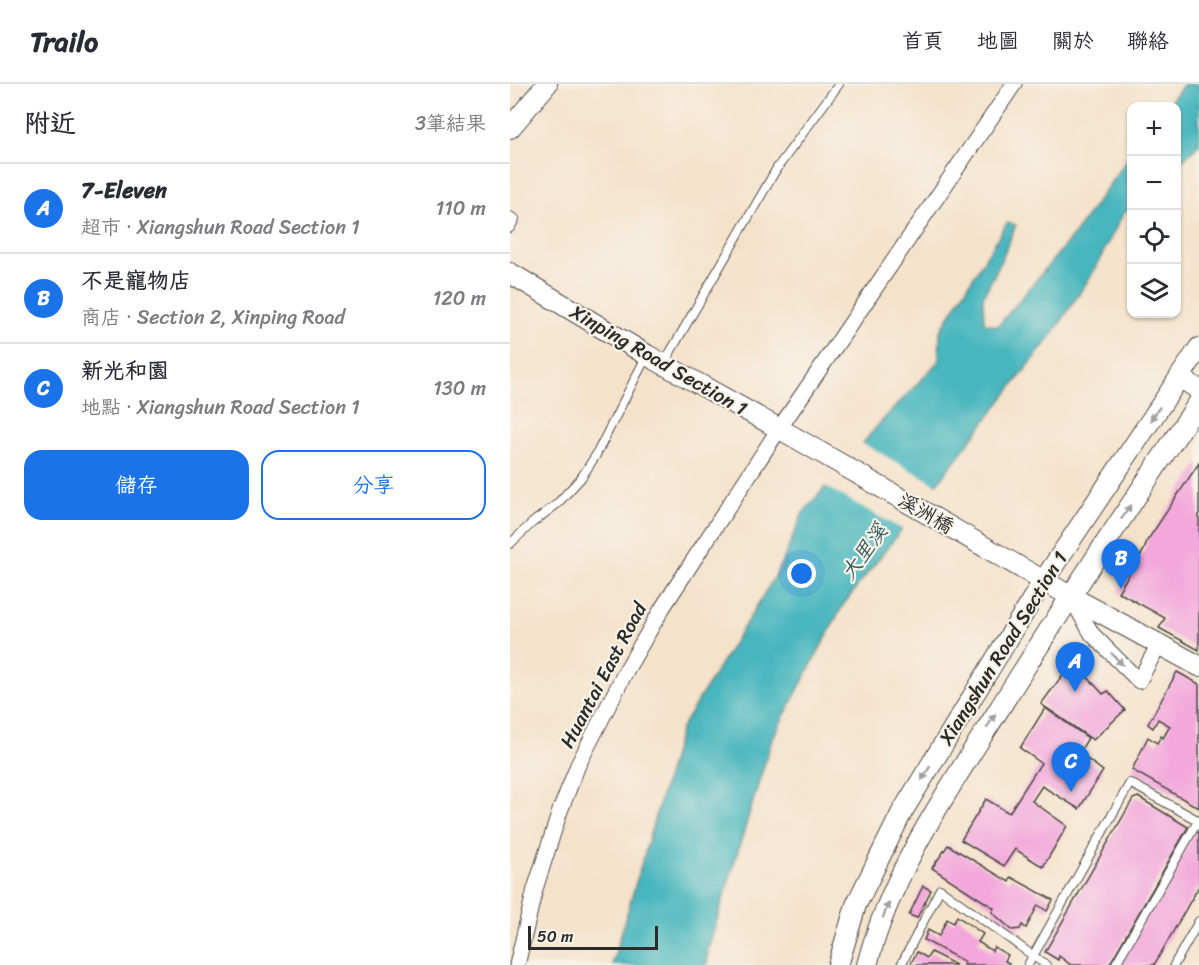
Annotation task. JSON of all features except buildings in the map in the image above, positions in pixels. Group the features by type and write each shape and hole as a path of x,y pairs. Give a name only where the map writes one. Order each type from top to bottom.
{"street":[{"path":"510,128 547,84"},
{"name":"Huantai East Road","path":"517,965 535,889 560,811 578,765 663,607 779,429 1014,84"},
{"name":"Xinping Road Section 1","path":"510,273 655,360 809,446"},
{"name":"Xiangshun Road Section 1","path":"838,965 856,905 902,812 1044,580 1180,376 1196,357"},
{"path":"1180,376 1199,390"},
{"name":"Xiangshun Road Section 1","path":"867,965 879,926 898,881 928,825 1070,596 1199,402"},
{"name":"溪洲橋","path":"809,446 1070,596 1199,666"},
{"path":"1070,596 1092,634 1139,681 1159,644"}],"lane":[{"path":"510,544 557,504 581,478 777,168 839,84"},
{"path":"510,216 515,219 510,228"},
{"path":"1028,965 1130,783 1199,821 1115,965"},
{"path":"901,965 940,889 1046,965"},
{"path":"1174,965 1199,921"}],"water":[{"path":"1184,84 1199,84 1199,145 1181,161 1181,102 1170,102"},
{"name":"大里溪","path":"1127,160 1127,211 1124,212 1092,274 1052,335 843,605 772,739 708,949 707,965 612,965 681,728 779,570 803,513 880,423 939,361 940,331 1007,223 1016,225 983,297 984,323 998,326 1072,237"}],"pier":[{"path":"860,442 939,486 905,531 823,485"}],"place":[{"name":"不是寵物店","path":"1121,589"},
{"name":"7-Eleven","path":"1075,692"},
{"name":"新光和園","path":"1071,792"}]}
